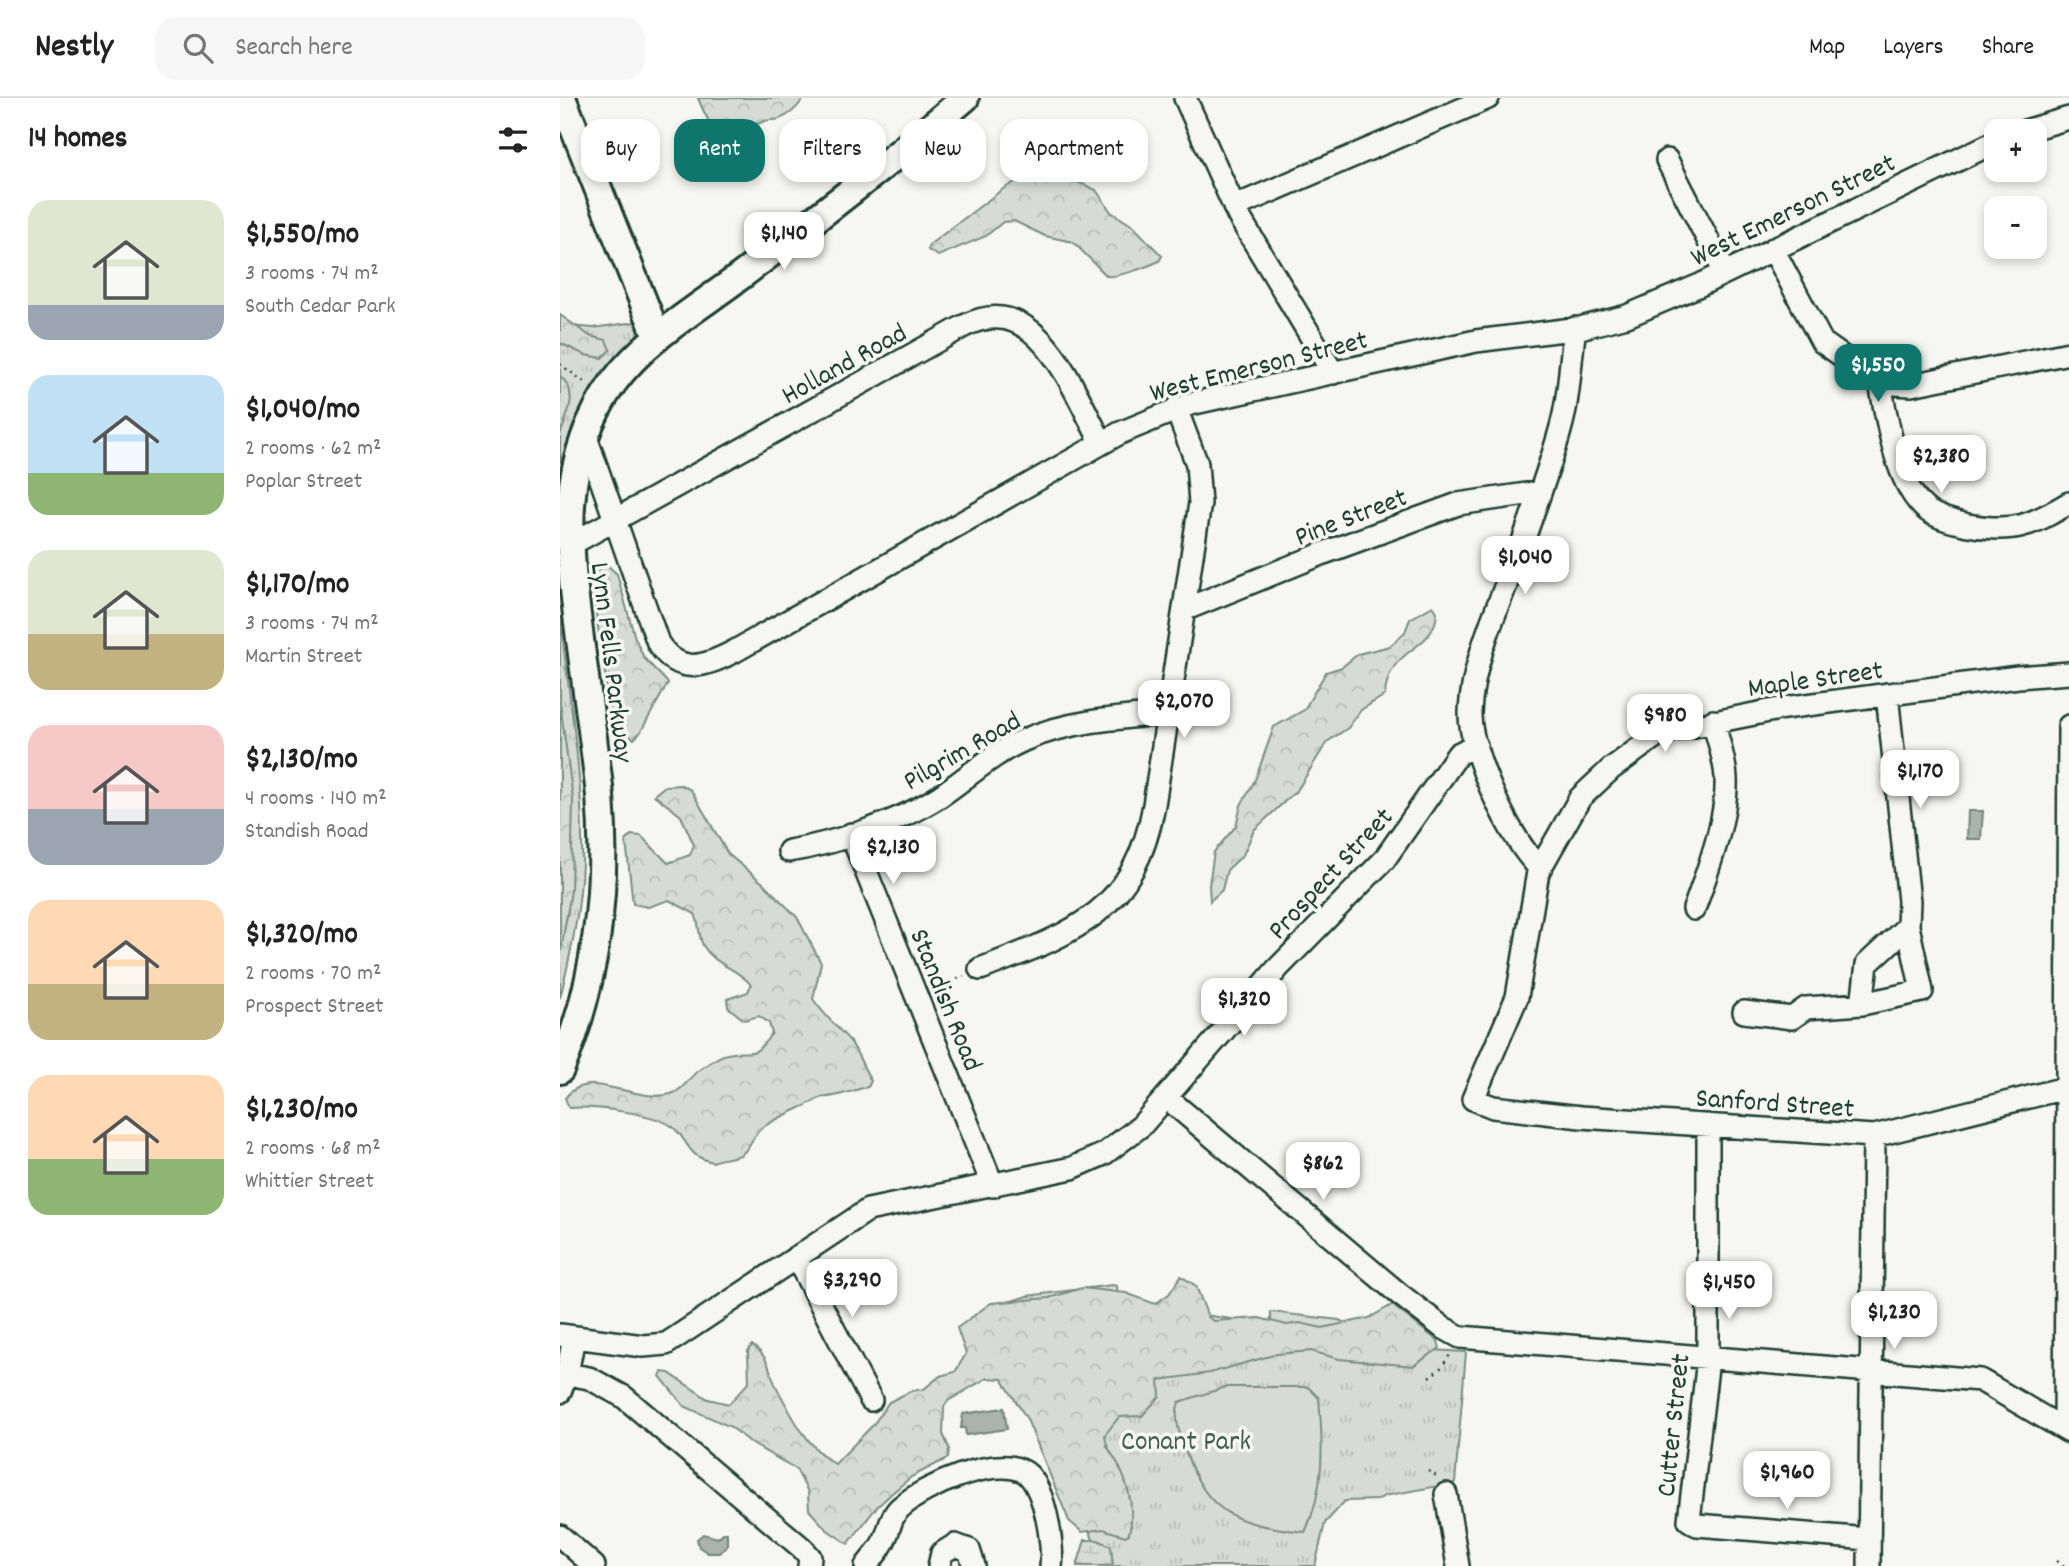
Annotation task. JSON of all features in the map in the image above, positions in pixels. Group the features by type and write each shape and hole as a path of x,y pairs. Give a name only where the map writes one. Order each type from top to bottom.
{"main road":[{"path":"562,98 657,336"},
{"name":"Lynn Fells Parkway","path":"560,1070 589,978 601,880 600,798 568,546 570,491 585,433 615,380 657,336 841,200 965,98"}],"street":[{"path":"1185,98 1234,207 1333,373"},
{"path":"1234,207 1488,98"},
{"path":"2047,124 2069,118"},
{"name":"West Emerson Street","path":"585,433 658,643 678,664 695,668 726,656 1102,443 1176,408 1497,337 1575,328 1627,316 1725,273 1984,147"},
{"path":"1667,160 1725,273"},
{"path":"1773,249 1822,342 1880,383 1911,385 2069,353"},
{"name":"Holland Road","path":"568,546 964,326 986,318 1016,321 1041,338 1102,443"},
{"path":"1539,867 1524,850 1511,827 1476,745 1470,716 1475,684 1563,420 1575,328"},
{"path":"1880,383 1899,464 1914,495 1931,513 1951,521 2015,529 2032,524 2069,503"},
{"path":"980,969 1067,934 1103,908 1122,886 1139,858 1151,822 1166,715 1186,609 1200,490 1193,451 1176,408"},
{"name":"Pine Street","path":"1186,609 1324,553 1458,504 1540,492"},
{"name":"Maple Street","path":"1473,1099 1496,1053 1517,997 1539,867 1580,799 1611,769 1656,734 1713,721 1887,694 2069,673"},
{"path":"1744,1012 1792,1018 1806,1009 1862,1004 1922,991 1908,926 1909,901 1887,694"},
{"name":"Pilgrim Road","path":"789,851 851,834 926,804 984,761 1026,739 1096,721 1166,715"},
{"path":"1694,909 1723,812 1726,788 1724,761 1713,721"},
{"path":"2067,1431 2069,726"},
{"name":"Prospect Street","path":"567,1336 651,1346 673,1342 868,1210 1049,1175 1090,1161 1132,1133 1167,1098 1278,968 1384,860 1458,754 1476,745"},
{"name":"Standish Road","path":"851,834 993,1186"},
{"path":"1862,1004 1867,964 1908,926"},
{"name":"Sanford Street","path":"1473,1099 1493,1107 1874,1136 2068,1087"},
{"path":"1167,1098 1398,1293 1442,1327 1460,1337 1983,1380 2067,1431"},
{"name":"Cutter Street","path":"1708,1125 1708,1359 1690,1522 1697,1525 1869,1539"},
{"path":"1869,1566 1874,1371 1874,1136"},
{"path":"796,1257 871,1400"},
{"path":"567,1336 564,1383 589,1378 624,1397 802,1548 810,1556 810,1566"},
{"path":"589,1378 596,1340"},
{"path":"866,1566 881,1545 894,1515 903,1506 947,1480 1009,1468 1022,1470 1039,1488 1049,1534 1051,1566"},
{"path":"1446,1494 1458,1566"},
{"path":"560,1536 594,1566"},
{"path":"939,1566 942,1553 955,1545 969,1550 974,1566"}],"path":[{"path":"916,995 980,969"},
{"path":"1429,1377 1448,1361 1460,1337"},
{"path":"2057,1561 2064,1566"}],"green space":[{"path":"698,98 804,98 793,111 777,120 708,119"},
{"path":"1015,182 1078,182 1096,190 1111,212 1133,226 1162,256 1159,261 1141,268 1107,276 1073,242 1045,236 1014,221 1003,222 986,236 938,256 928,250 929,245"},
{"path":"560,315 590,336 606,340 610,350 602,358 585,355 560,343"},
{"path":"636,322 638,338 612,366 591,396 566,445 560,463 560,325 593,328"},
{"path":"560,376 571,397 560,435"},
{"path":"606,564 617,574 635,638 644,658 668,683 634,739 618,727 611,714 593,594 596,572"},
{"path":"1433,606 1437,612 1434,625 1428,635 1394,667 1385,695 1361,710 1348,728 1327,742 1298,789 1254,830 1243,855 1227,870 1222,890 1210,901 1209,885 1214,852 1236,826 1241,805 1255,780 1274,727 1304,710 1326,672 1342,667 1358,654 1390,646 1405,632 1410,619"},
{"path":"560,616 578,769 582,861 575,930 560,998"},
{"path":"560,703 573,799 571,891 560,956"},
{"path":"681,785 691,790 728,854 763,883 797,917 821,963 813,999 855,1048 871,1081 868,1087 832,1097 822,1097 777,1119 763,1127 740,1155 713,1162 693,1153 674,1128 666,1123 624,1112 569,1108 565,1098 575,1089 586,1085 657,1096 671,1094 717,1058 727,1054 756,1051 772,1033 769,1023 759,1016 744,1020 728,1007 727,999 748,992 751,985 709,953 702,943 695,914 669,900 648,907 633,904 626,841 631,835 641,836 668,863 690,855 694,845 681,816 654,795 665,786"},
{"path":"1181,1276 1196,1286 1208,1317 1214,1321 1259,1318 1287,1325 1300,1323 1322,1328 1369,1318 1392,1305 1438,1341 1440,1348 1413,1366 1339,1359 1311,1351 1277,1354 1210,1373 1159,1380 1160,1396 1142,1416 1119,1417 1105,1435 1108,1447 1122,1472 1130,1498 1131,1525 1129,1534 1125,1536 1103,1529 1082,1532 1069,1521 1027,1419 1002,1379 987,1378 948,1401 944,1407 943,1434 949,1448 948,1458 911,1477 892,1493 876,1508 848,1544 826,1529 809,1510 808,1492 796,1469 754,1445 731,1427 684,1406 660,1376 662,1372 669,1373 708,1399 729,1404 749,1382 748,1351 752,1345 765,1358 787,1407 808,1440 835,1464 873,1425 889,1402 911,1391 924,1389 940,1376 955,1372 966,1354 957,1328 991,1303 1049,1298 1082,1288 1126,1293 1155,1304 1169,1294"},
{"name":"Conant Park","path":"1117,1286 1118,1302 1271,1325 1271,1312 1339,1320 1396,1348 1466,1352 1455,1483 1384,1496 1378,1500 1345,1501 1325,1523 1315,1566 1105,1566 990,1308 1027,1296"},
{"path":"1226,1387 1308,1387 1319,1398 1321,1466 1316,1500 1305,1532 1261,1525 1229,1513 1215,1503 1194,1472 1178,1426 1179,1402"},
{"path":"1085,1540 1098,1540 1111,1546 1113,1566 1077,1566"}],"shaded area":[{"path":"1968,811 1983,811 1981,839 1967,839"},
{"path":"1004,1408 1007,1429 966,1435 965,1428 961,1428 963,1414"},
{"path":"727,1533 727,1545 719,1553 708,1553 699,1547 697,1539 703,1534 718,1538"}]}
